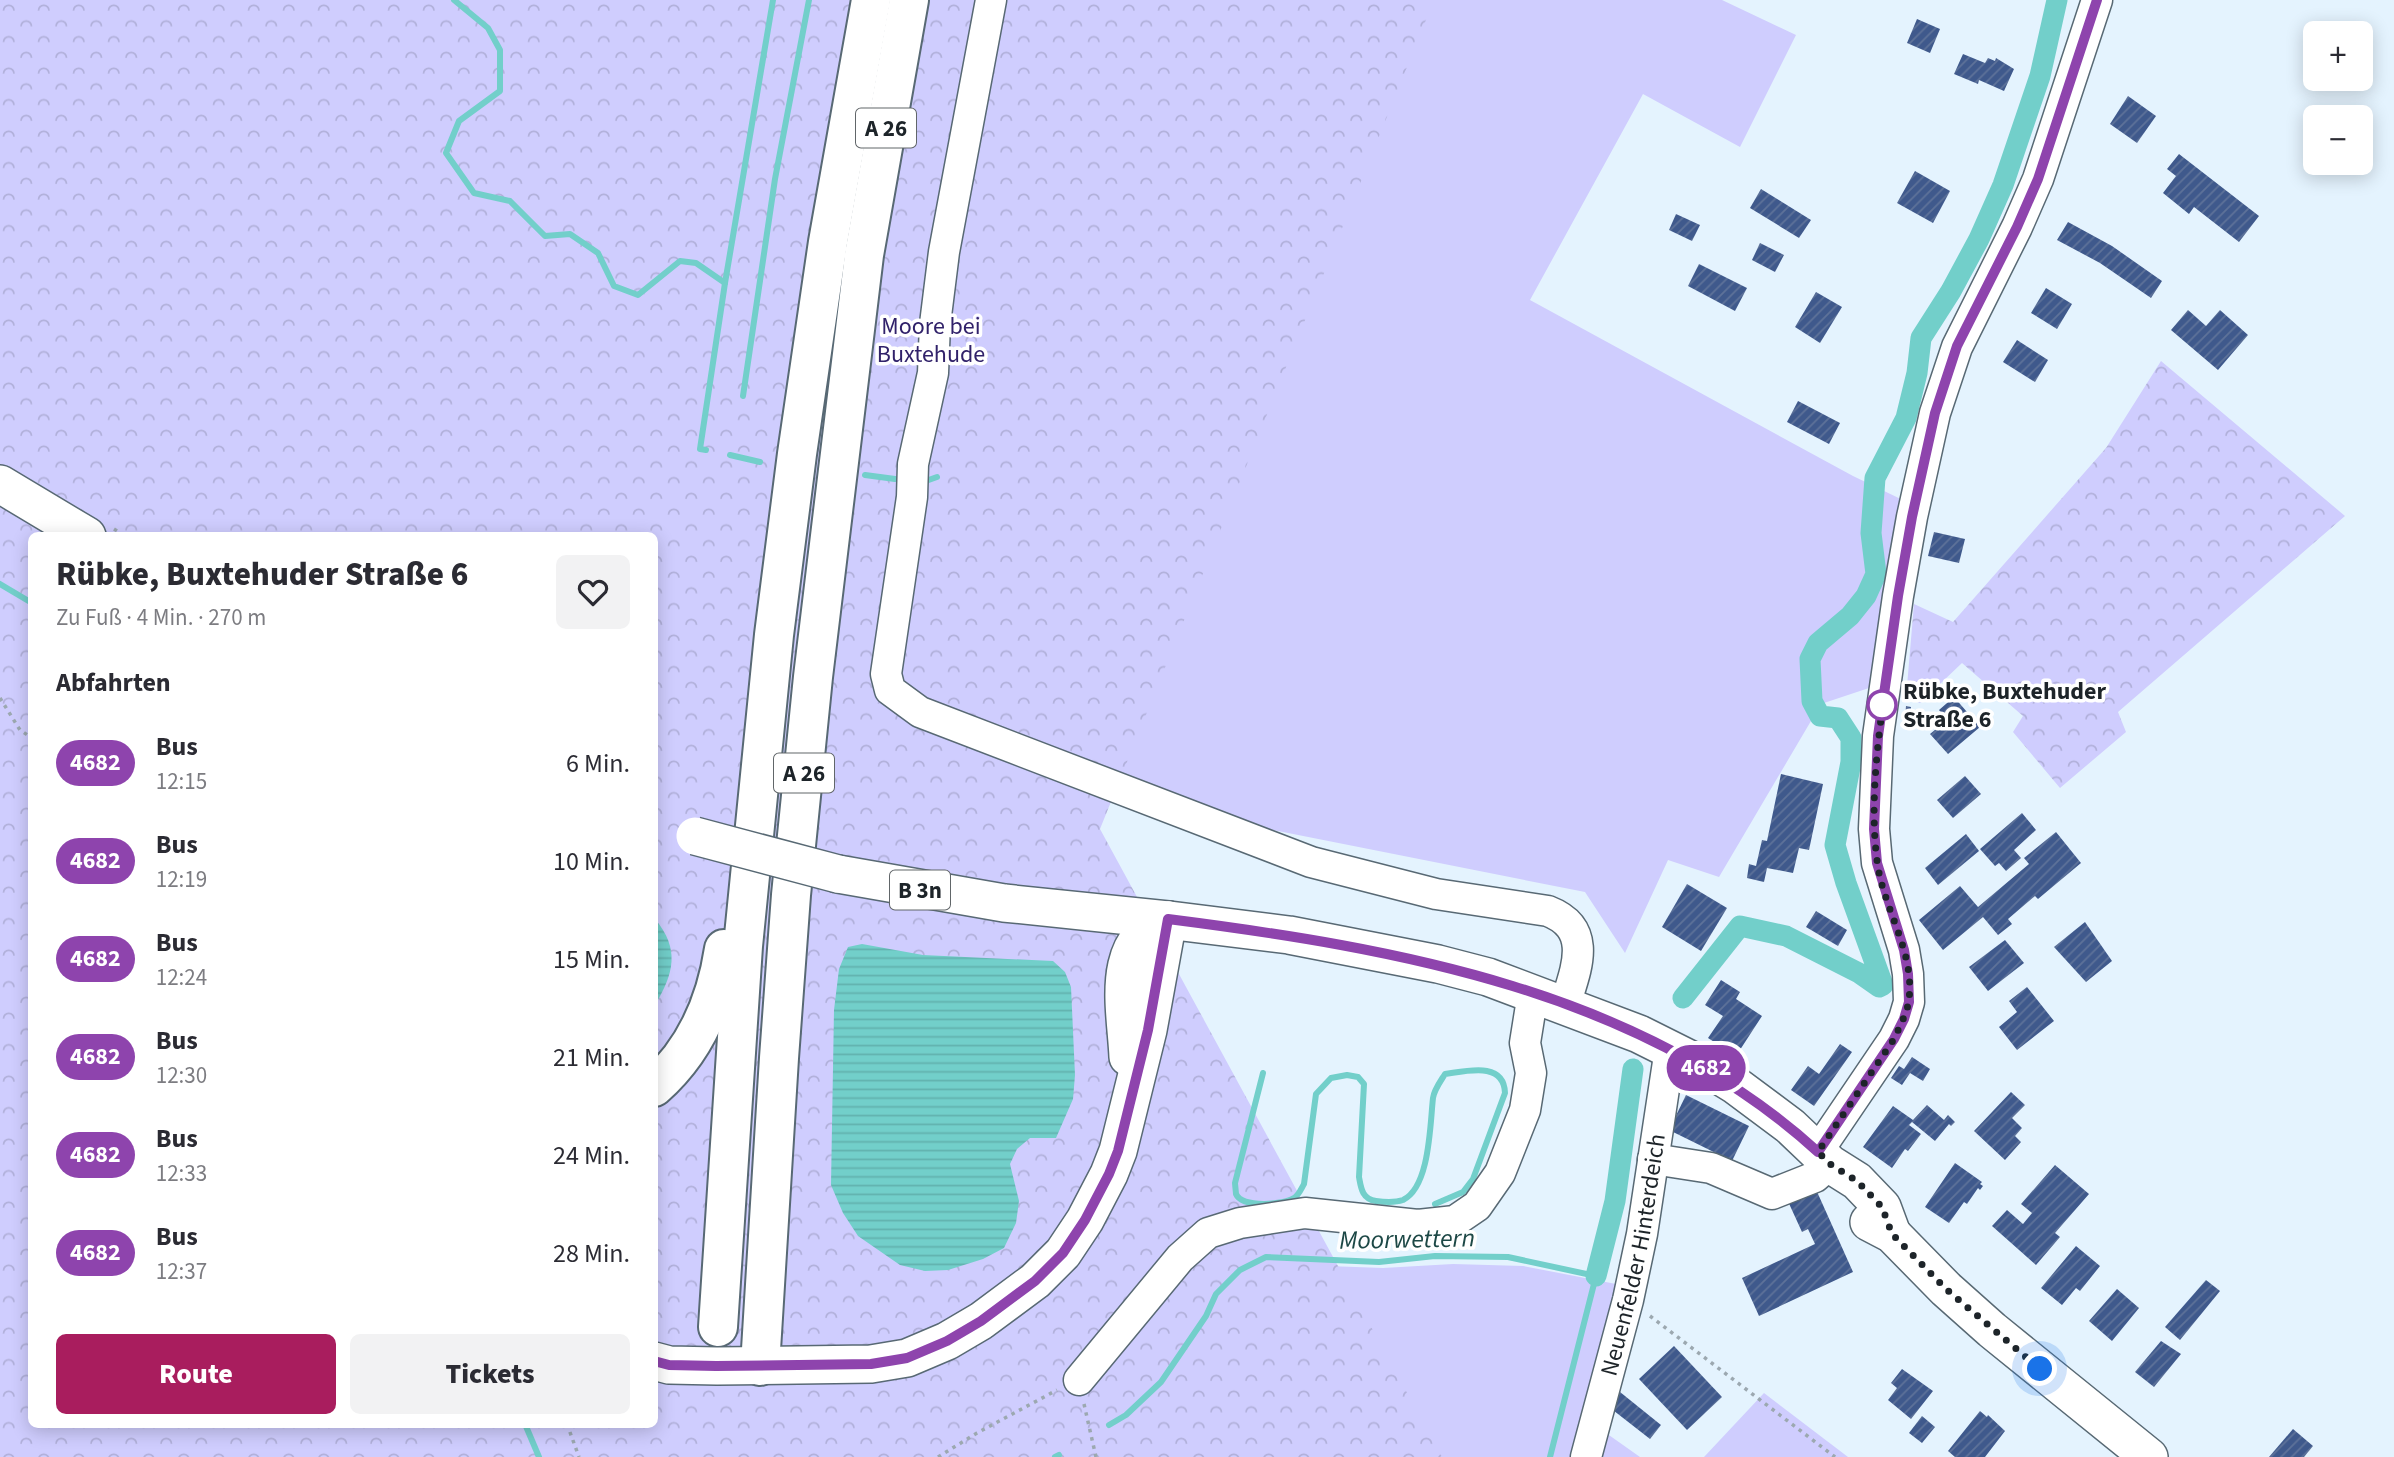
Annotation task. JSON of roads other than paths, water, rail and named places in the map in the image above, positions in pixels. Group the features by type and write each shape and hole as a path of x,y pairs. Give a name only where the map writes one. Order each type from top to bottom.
{"highway":[{"name":"A 26","path":"718,1327 746,911 773,649 787,468 787,398 828,242 871,0"},
{"name":"A 26","path":"760,1366 791,895 813,677 864,255 909,0"},
{"path":"658,1083 692,1042 719,980 753,652 787,468"}],"main road":[{"path":"0,484 81,532"},
{"name":"B 3n","path":"695,836 838,874 1004,903 1071,911"},
{"path":"1071,911 1168,919 1289,935 1438,964 1549,999 1654,1041 1735,1085 1790,1126 1824,1158 1857,1181 1882,1207 1892,1234 1946,1289 2149,1457"},
{"path":"1071,911 1107,948 1125,982"},
{"path":"1130,1096 1125,966 1131,949 1146,932 1168,919"},
{"path":"658,1362 680,1366 760,1366 871,1364 907,1358 947,1341 1011,1299 1051,1267 1085,1220 1118,1151 1148,1030 1168,919"}],"street":[{"path":"991,0 944,252 934,324 933,373 913,464 912,497 886,674 890,690 920,712 1311,862 1436,894 1548,911 1562,916 1572,926 1578,952 1576,969 1549,999 1525,1043 1531,1073 1525,1110 1500,1173 1477,1206 1455,1221 1431,1224 1418,1225 1305,1213 1240,1223 1208,1233 1180,1258 1079,1380"},
{"path":"1653,1159 1711,1168 1772,1194 1815,1177 1904,1019 1909,1002 1908,974 1904,950 1877,863 1875,805 1878,736 1912,517 1935,413 1957,346 2038,179 2097,0"},
{"name":"Neuenfelder Hinterdeich","path":"1586,1457 1628,1300 1642,1234 1653,1159 1654,1041"}],"waterway":[{"path":"454,0 488,28 500,50 500,91 459,121 446,153 474,193 510,201 545,236 570,234 598,253 614,286 638,295 680,261 696,263 725,283 773,0"},
{"path":"743,396 775,179 809,0"},
{"path":"1683,998 1740,926 1786,936 1859,973 1879,987 1883,985 1835,845 1851,762 1851,738 1838,718 1820,716 1812,701 1810,659 1818,643 1850,616 1866,596 1876,574 1871,533 1875,478 1906,418 1917,373 1921,338 1951,291 1979,239 2003,185 2040,76 2057,0"},
{"path":"706,450 700,449 725,283"},
{"path":"730,455 760,462"},
{"path":"865,475 895,479"},
{"path":"923,482 937,477"},
{"name":"Moorwettern","path":"0,584 28,601"},
{"path":"1596,1276 1615,1201 1633,1069"},
{"path":"1263,1073 1235,1183 1236,1194 1240,1198 1246,1202 1263,1204 1282,1202 1299,1194 1304,1184 1316,1094 1331,1078 1347,1075 1358,1077 1364,1084 1359,1177 1361,1185 1363,1192 1371,1200 1396,1202 1412,1193 1424,1169 1434,1095 1445,1074 1483,1070 1498,1076 1505,1093 1473,1179 1463,1192 1435,1204"},
{"name":"Moorwettern","path":"1109,1425 1126,1415 1161,1382 1206,1316 1216,1294 1240,1270 1266,1257 1379,1262 1435,1256 1508,1257 1596,1276 1550,1457"},
{"name":"Moorwettern","path":"527,1428 539,1457"},
{"name":"Moorwettern","path":"1055,1457 1059,1455"}],"place":[{"name":"Rübke, Buxtehuder Straße 6","path":"1882,705"}],"park label":[{"name":"Moore bei Buxtehude","path":"931,340"}]}
